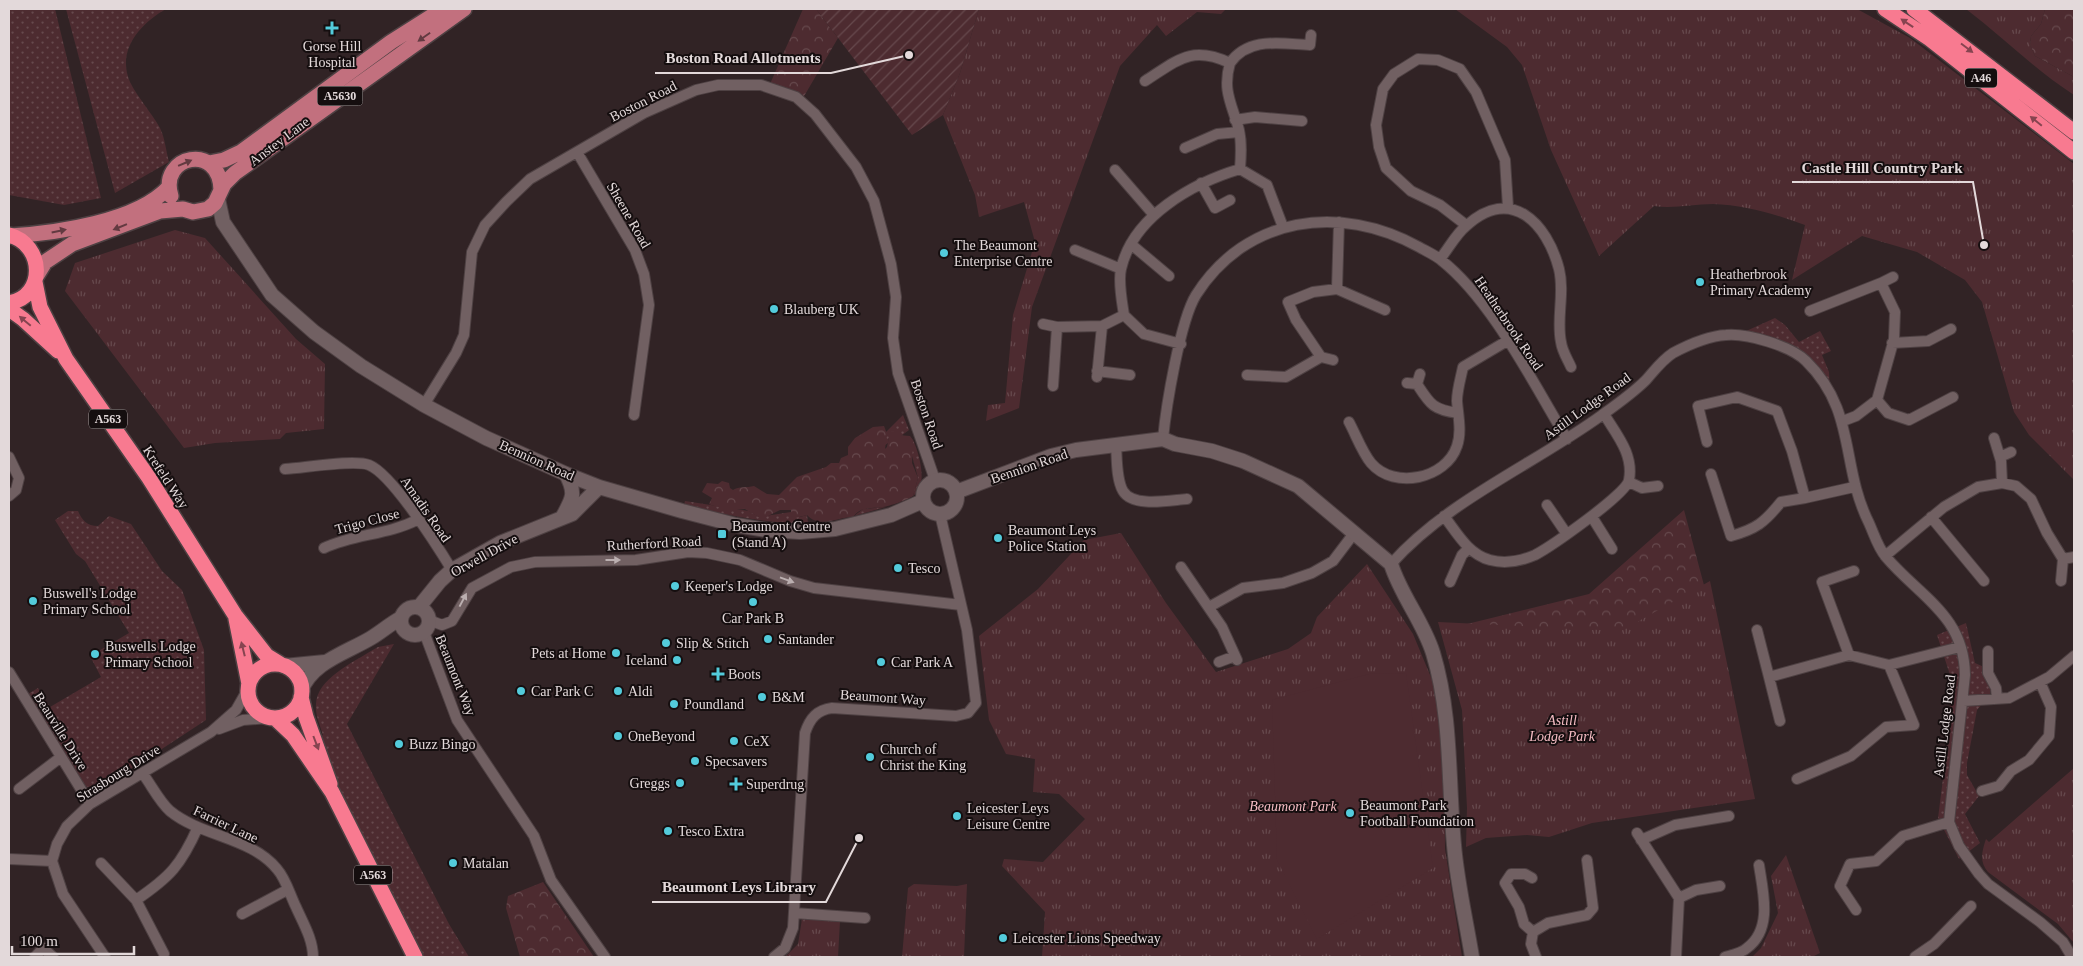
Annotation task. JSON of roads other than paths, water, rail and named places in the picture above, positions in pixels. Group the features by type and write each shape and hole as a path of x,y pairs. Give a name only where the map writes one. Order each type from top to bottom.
{"highway":[{"name":"A46","path":"1885,9 1959,61 2074,152"},
{"name":"A46","path":"1914,9 1991,66 2074,132"},
{"name":"Krefeld Way","path":"10,236 20,240 30,248 36,262 40,307 66,359 149,478 235,615 267,656 282,665"},
{"path":"9,303 26,295 36,278"},
{"name":"Krefeld Way","path":"9,309 23,319 66,359"},
{"name":"Krefeld Way","path":"235,615 248,686"},
{"path":"282,665 299,679 301,694 294,710 287,716 272,718 261,714 251,705 248,686 257,671 264,666 282,665"},
{"name":"A563","path":"301,694 306,717 327,772 332,792"},
{"name":"A563","path":"272,718 294,735 332,792 414,957"}],"main road":[{"name":"A5630","path":"209,163 224,160 241,152 391,42 443,9"},
{"name":"Anstey Lane","path":"204,211 220,194 230,179 247,165 464,9"},
{"path":"183,209 173,200 169,187 173,171 181,163 197,159 209,163 219,175 220,194"},
{"path":"10,236 50,233 106,220 152,202 169,187"},
{"path":"36,278 45,262 72,244 160,211 183,209 193,212 204,211"}],"street":[{"path":"1240,169 1239,132 1226,90 1226,75 1230,63 1244,49 1262,43 1310,45 1311,35"},
{"path":"1145,81 1188,56 1203,54 1230,63"},
{"path":"1466,225 1440,205 1411,191 1386,168 1379,147 1376,125 1383,89 1394,74 1418,60 1438,60 1460,69 1476,92 1505,160 1508,207"},
{"name":"Boston Road","path":"424,405 464,335 472,252 485,225 530,179 644,113 696,90 718,85 761,85 785,92 803,102 815,114 856,166 874,201 891,264 896,297 893,338 898,373 935,480"},
{"path":"1235,120 1255,117 1302,122"},
{"path":"1185,148 1217,134 1239,132"},
{"name":"Sheene Road","path":"577,152 635,250 644,274 649,305 634,415"},
{"path":"1181,344 1144,334 1124,315 1121,270 1132,245 1154,214 1201,183 1240,169"},
{"path":"1240,169 1267,185 1283,227"},
{"path":"1115,170 1154,214"},
{"path":"1201,183 1216,208 1230,200"},
{"name":"Bennion Road","path":"220,194 223,222"},
{"path":"1440,259 1466,225 1487,214 1508,207 1526,214 1541,230 1553,251 1560,271 1561,343 1571,367"},
{"name":"Bennion Road","path":"204,211 223,222 272,295 293,315 361,366 424,405 486,438 598,487 736,525 800,532 834,529 873,520 892,515 923,501"},
{"name":"Heatherbrook Road","path":"1163,439 1181,344 1195,297 1216,268 1243,245 1283,227 1313,221 1369,226 1399,236 1440,259 1477,295 1507,340 1567,439"},
{"path":"1337,289 1339,222"},
{"path":"1132,245 1169,276"},
{"path":"1075,250 1121,270"},
{"path":"1810,311 1893,277"},
{"path":"1843,421 1856,416 1877,400 1892,343 1894,312 1880,283"},
{"path":"1333,360 1321,357 1296,320 1288,302 1313,292 1337,289 1385,310"},
{"path":"1821,308 1825,319"},
{"path":"1043,324 1057,327 1102,326 1124,315"},
{"path":"1102,326 1097,374 1130,375"},
{"path":"1053,386 1057,327"},
{"path":"1892,343 1928,341 1951,329"},
{"name":"Astill Lodge Road","path":"1391,564 1444,516 1604,414 1644,382 1672,354 1693,344 1726,334 1771,342 1795,352 1826,385 1843,421 1854,487 1861,508 1885,556 1938,606 1951,623 1965,661 1963,701 1951,790 1949,822 1959,846 1988,884 2040,922 2063,942 2072,957"},
{"path":"1349,422 1372,463 1400,478 1418,477 1435,472 1449,461 1457,446 1457,398 1463,367 1507,340"},
{"path":"1247,374 1286,377 1321,357"},
{"path":"1414,380 1430,404 1443,411 1458,413"},
{"path":"1707,442 1698,406 1738,397 1777,411 1792,451 1804,498"},
{"path":"1877,400 1888,413 1909,420 1953,397"},
{"path":"1444,516 1476,555 1491,560 1509,562 1535,555 1592,517 1619,495 1629,482 1630,464 1626,448 1604,414"},
{"path":"1994,438 2000,457 2002,483"},
{"name":"Bennion Road","path":"956,492 1050,456 1116,444 1147,443 1163,439"},
{"path":"1163,439 1175,444 1212,451 1243,461 1298,486 1391,564 1394,575 1422,623 1433,653 1447,713 1454,846 1472,957"},
{"path":"1116,444 1121,482 1123,490 1128,496 1144,502 1187,499"},
{"path":"2000,457 2011,452"},
{"path":"9,457 19,478 16,490 9,496"},
{"name":"Amadis Road","path":"285,469 352,464 369,465 387,476 452,570"},
{"path":"562,519 571,501 574,489 566,474"},
{"path":"1712,474 1731,536 1753,530 1766,520 1781,502 1854,487"},
{"path":"935,480 944,480 950,483 956,492 954,507 940,514 929,510 923,501 926,486 935,480"},
{"path":"1629,482 1642,488 1658,486"},
{"path":"1885,556 1944,507 1978,487 2002,483 2016,486 2031,499 2047,533 2063,559 2061,581"},
{"name":"Orwell Drive","path":"419,607 440,580 452,570 500,543 572,514 598,487"},
{"path":"1547,505 1566,533"},
{"name":"Beaumont Way","path":"774,957 780,954 788,942 794,913 805,733 812,718 818,712 832,708 956,716 968,713 976,703 968,632 940,514"},
{"path":"1592,517 1612,549"},
{"path":"1931,517 1984,581"},
{"name":"Trigo Close","path":"324,548 340,540 399,529 417,520"},
{"path":"1209,607 1243,588 1295,580 1322,568 1333,561 1355,532"},
{"path":"1450,582 1462,555 1469,548"},
{"name":"Rutherford Road","path":"426,626 452,622 472,588 511,567 550,561 636,560 696,552 740,560 804,586 961,605"},
{"path":"2063,559 2074,556"},
{"path":"1181,567 1222,627 1236,658 1218,662"},
{"path":"1849,655 1822,582 1854,571"},
{"path":"411,607 419,607 427,614 426,626 412,635 402,624 404,611 411,607"},
{"path":"301,694 309,678 325,662 402,624"},
{"name":"Beaumont Way","path":"426,626 457,720 534,836 552,880 605,957"},
{"path":"1758,630 1780,721"},
{"path":"1769,677 1849,655 1889,665 1960,647"},
{"path":"1963,701 2010,698 2040,682 2074,656"},
{"path":"1985,657 1988,673 1996,688 1997,699"},
{"path":"282,665 325,662"},
{"path":"1797,779 1851,756 1886,727 1914,725 1889,665"},
{"name":"Beauville Drive","path":"9,672 90,804"},
{"path":"1982,790 2002,788 2011,771 2029,760 2049,736 2051,707 2040,682"},
{"name":"Strasbourg Drive","path":"52,861 57,844 67,826 90,804 211,732 236,710 248,686"},
{"name":"Strasbourg Drive","path":"211,732 244,720 272,718"},
{"path":"18,789 61,757"},
{"name":"Farrier Lane","path":"143,774 164,805 179,817 249,848 266,858 278,870 309,936 314,957"},
{"path":"1676,957 1679,898 1639,836 1674,825 1729,816"},
{"path":"1856,910 1840,886 1850,864 1876,861 1903,836 1949,822"},
{"path":"136,900 166,878 179,865 198,827"},
{"path":"9,859 52,861 63,894 105,957"},
{"path":"1536,957 1530,944 1532,932 1540,926 1587,915 1591,912 1593,903 1587,860"},
{"path":"101,863 136,900 164,954"},
{"path":"1725,957 1747,948 1762,925 1765,903 1759,865"},
{"path":"1532,878 1525,874 1511,874 1505,882 1519,907 1524,924 1532,932"},
{"path":"1679,898 1696,890 1720,886"},
{"path":"242,914 287,890"},
{"path":"1914,957 1934,944 1971,906"},
{"path":"794,913 865,918"},
{"path":"34,957 43,948 53,957"}],"place":[{"name":"Gorse Hill Hospital","path":"332,28"},
{"name":"Boston Road Allotments","path":"909,55"},
{"name":"Castle Hill Country Park","path":"1984,245"},
{"name":"The Beaumont Enterprise Centre","path":"944,253"},
{"name":"Heatherbrook Primary Academy","path":"1700,282"},
{"name":"Blauberg UK","path":"774,309"},
{"name":"Beaumont Centre (Stand A)","path":"722,534"},
{"name":"Beaumont Leys Police Station","path":"998,538"},
{"name":"Tesco","path":"898,568"},
{"name":"Keeper's Lodge","path":"675,586"},
{"name":"Buswell's Lodge Primary School","path":"33,601"},
{"name":"Car Park B","path":"753,602"},
{"name":"Santander","path":"768,639"},
{"name":"Slip & Stitch","path":"666,643"},
{"name":"Pets at Home","path":"616,653"},
{"name":"Buswells Lodge Primary School","path":"95,654"},
{"name":"Iceland","path":"677,660"},
{"name":"Car Park A","path":"881,662"},
{"name":"Boots","path":"718,674"},
{"name":"Car Park C","path":"521,691"},
{"name":"Aldi","path":"618,691"},
{"name":"B&M","path":"762,697"},
{"name":"Poundland","path":"674,704"},
{"name":"OneBeyond","path":"618,736"},
{"name":"CeX","path":"734,741"},
{"name":"Buzz Bingo","path":"399,744"},
{"name":"Church of Christ the King","path":"870,757"},
{"name":"Specsavers","path":"695,761"},
{"name":"Greggs","path":"680,783"},
{"name":"Superdrug","path":"736,784"},
{"name":"Beaumont Park Football Foundation","path":"1350,813"},
{"name":"Leicester Leys Leisure Centre","path":"957,816"},
{"name":"Tesco Extra","path":"668,831"},
{"name":"Beaumont Leys Library","path":"859,838"},
{"name":"Matalan","path":"453,863"},
{"name":"Leicester Lions Speedway","path":"1003,938"}],"park label":[{"name":"Astill Lodge Park","path":"1562,728"},
{"name":"Beaumont Park","path":"1293,806"}]}
